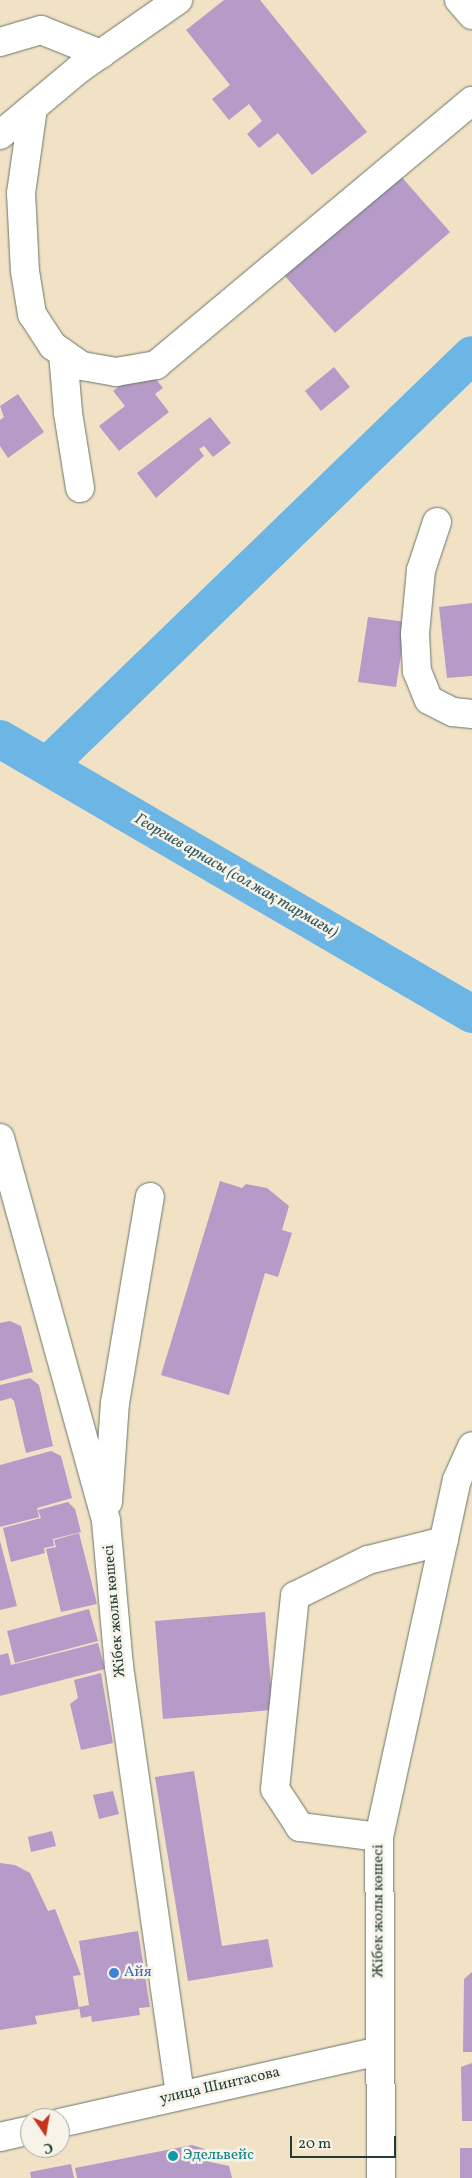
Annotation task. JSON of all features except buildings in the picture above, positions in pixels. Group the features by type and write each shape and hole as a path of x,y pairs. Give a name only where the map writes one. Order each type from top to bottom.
{"main road":[{"path":"0,135 101,54 178,0"},
{"path":"458,0 472,15"},
{"path":"0,42 41,30 101,54"},
{"path":"33,108 21,193 25,271 32,314 53,346 63,353 82,366 116,372 156,365 472,101"},
{"path":"63,353 68,414 80,488"},
{"path":"437,522 421,570 415,634 416,671 430,700 452,712 472,714"},
{"name":"Жібек жолы көшесі","path":"0,1138 106,1521 119,1666 180,2094"},
{"path":"106,1521 115,1403 150,1197"},
{"name":"Жібек жолы көшесі","path":"381,2178 379,1837 457,1480 472,1446"},
{"path":"379,1837 300,1827 275,1789 295,1596 368,1560 444,1541"},
{"name":"улица Шинтасова","path":"70,2121 180,2094 380,2051"},
{"path":"0,2137 20,2132"}],"waterway":[{"path":"47,766 472,355"},
{"name":"Георгиев арнасы (сол жақ тармағы)","path":"0,739 472,1014"}],"place":[{"name":"Айя","path":"114,1973"},
{"name":"Эдельвейс","path":"173,2156"}]}
